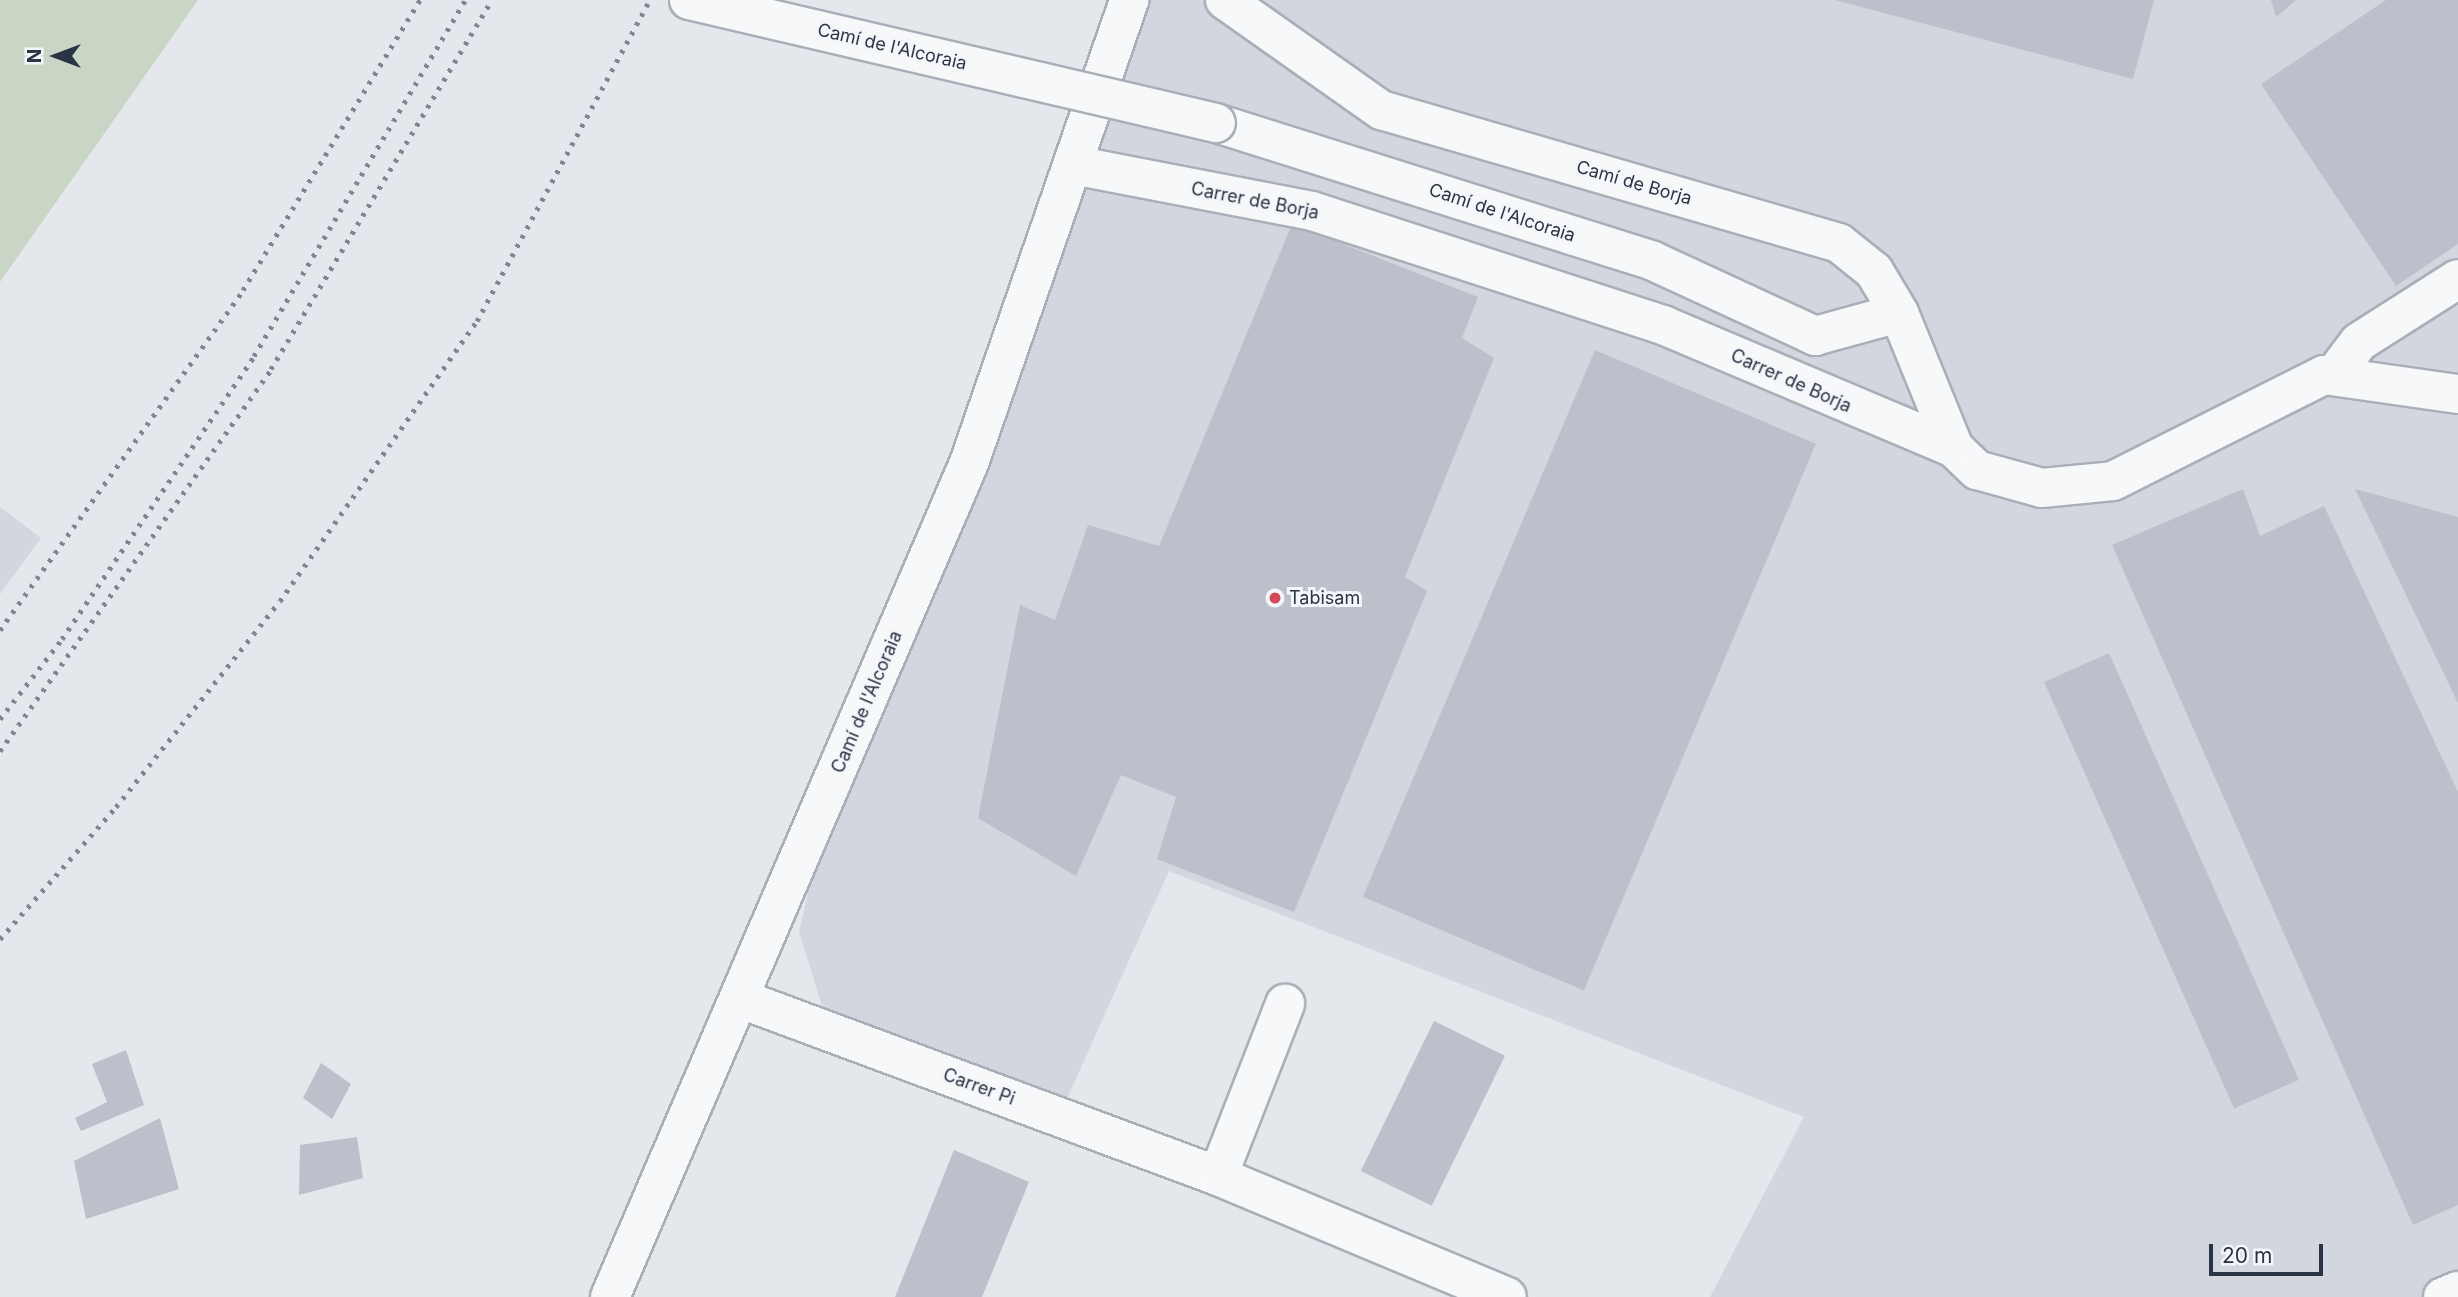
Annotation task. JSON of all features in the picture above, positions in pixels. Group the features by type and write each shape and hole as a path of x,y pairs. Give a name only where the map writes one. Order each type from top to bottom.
{"street":[{"name":"Camí de l'Alcoraia","path":"689,0 1216,123 1653,261 1815,336 1899,313"},
{"name":"Camí de l'Alcoraia","path":"610,1297 741,999 969,463 1129,0"},
{"name":"Camí de Borja","path":"1225,0 1381,110 1839,243 1874,271 1899,313 1954,448"},
{"name":"Carrer de Borja","path":"1073,165 1325,215 1665,326 1954,448 1977,470 2042,488 2113,481 2314,379 2334,375"},
{"path":"2458,278 2359,342 2334,375 2458,394"},
{"name":"Carrer Pi","path":"741,999 1218,1176 1507,1297"},
{"path":"1218,1176 1285,1004"},
{"path":"2443,1297 2458,1291"}],"shaded area":[{"path":"1130,0 2458,0 2458,1297 1710,1297 1804,1117 1169,871 1066,1101 830,1031 799,932 833,783"},
{"path":"0,507 41,538 0,594"}],"green space":[{"path":"0,0 198,0 0,282"}],"building":[{"path":"1835,0 2154,0 2133,79"},
{"path":"2271,0 2296,0 2276,17"},
{"path":"2386,0 2458,0 2458,244 2396,286 2261,84"},
{"path":"1292,224 1478,297 1462,338 1494,358 1405,577 1427,591 1294,912 1157,859 1176,797 1121,775 1076,876 978,818 1020,605 1055,620 1088,525 1159,546"},
{"path":"1595,350 1816,444 1584,991 1363,897"},
{"path":"2243,489 2260,536 2324,506 2458,792 2458,1205 2413,1225 2112,545"},
{"path":"2355,489 2458,517 2458,703"},
{"path":"2109,653 2299,1080 2234,1109 2044,682"},
{"path":"1434,1021 1505,1056 1432,1206 1361,1171"},
{"path":"126,1050 144,1105 81,1131 75,1118 107,1102 92,1064"},
{"path":"321,1063 351,1084 332,1119 303,1098"},
{"path":"160,1118 179,1189 86,1219 74,1161"},
{"path":"357,1137 363,1178 299,1195 300,1145"},
{"path":"954,1150 1029,1182 982,1297 895,1297"}],"railway":[{"path":"0,630 243,290 420,0"},
{"path":"0,719 62,639 254,356 465,0"},
{"path":"0,751 271,369 492,0"},
{"path":"0,939 116,807 280,601 477,321 650,0"}],"place":[{"name":"Tabisam","path":"1275,598"}]}
